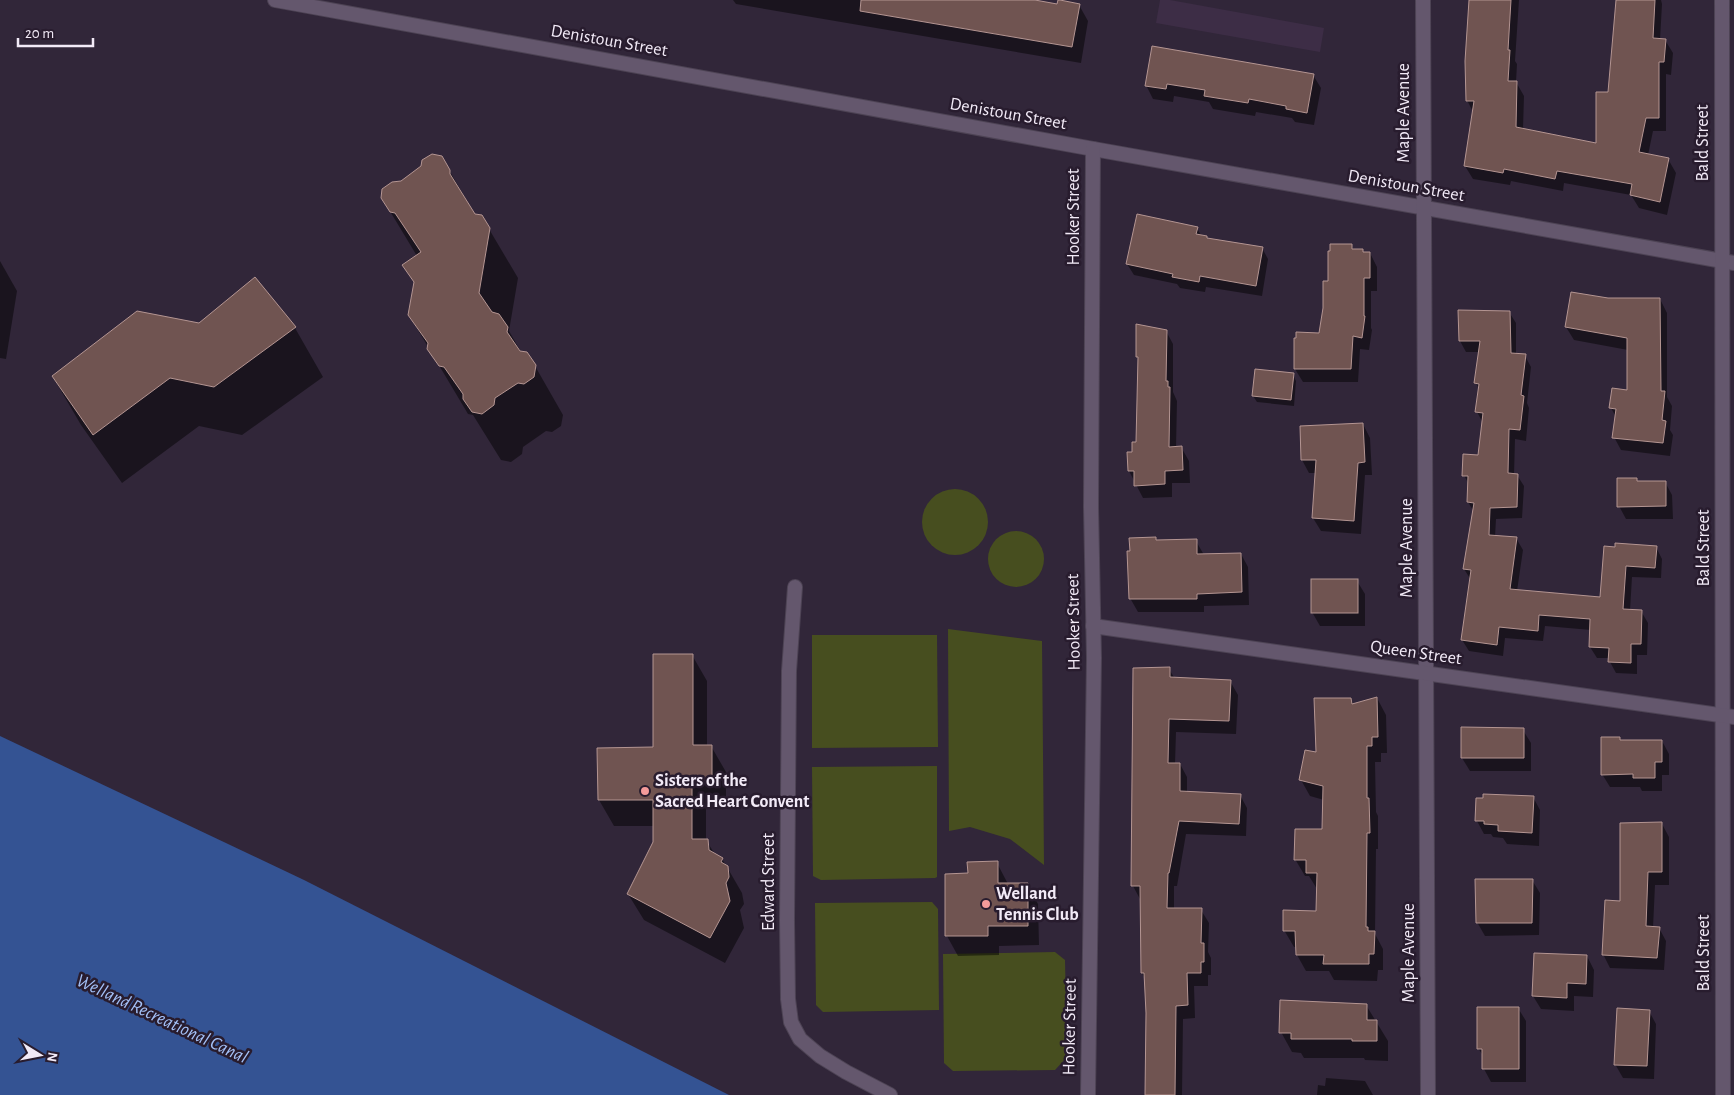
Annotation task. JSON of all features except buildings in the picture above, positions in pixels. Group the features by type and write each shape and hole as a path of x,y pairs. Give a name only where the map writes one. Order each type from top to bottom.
{"street":[{"name":"Denistoun Street","path":"275,0 1728,262"},
{"name":"Maple Avenue","path":"1423,0 1428,1095"},
{"name":"Bald Street","path":"1722,0 1728,262 1728,716 1723,1095"},
{"name":"Hooker Street","path":"1088,1095 1094,658 1091,506 1093,149"},
{"name":"Edward Street","path":"795,587 789,671 786,921 788,999 791,1022 800,1039 820,1056 890,1095"},
{"name":"Queen Street","path":"1093,626 1728,716"}],"shaded area":[{"path":"1160,0 1170,0 1324,28 1320,52 1156,23"}],"green space":[{"path":"955,489 968,491 978,499 986,509 988,522 986,535 978,545 968,553 955,555 942,553 932,545 924,535 922,522 924,509 932,499 942,491"},
{"path":"1016,531 1027,533 1036,539 1042,548 1044,559 1042,570 1036,579 1027,585 1016,587 1005,585 996,579 990,570 988,559 990,548 996,539 1005,533"},
{"path":"948,629 1042,641 1044,865 1010,839 970,827 949,831"},
{"path":"812,635 937,635 938,747 812,748"},
{"path":"937,766 937,877 821,880 813,876 812,767"},
{"path":"932,902 938,909 939,1010 823,1012 816,1005 815,903"},
{"path":"1055,952 1065,960 1067,1057 1055,1070 953,1071 944,1063 943,954"}],"water":[{"name":"Welland Recreational Canal","path":"0,736 304,880 729,1095 0,1095"}],"place":[{"name":"Sisters of the Sacred Heart Convent","path":"645,791"},
{"name":"Welland Tennis Club","path":"986,904"}]}
